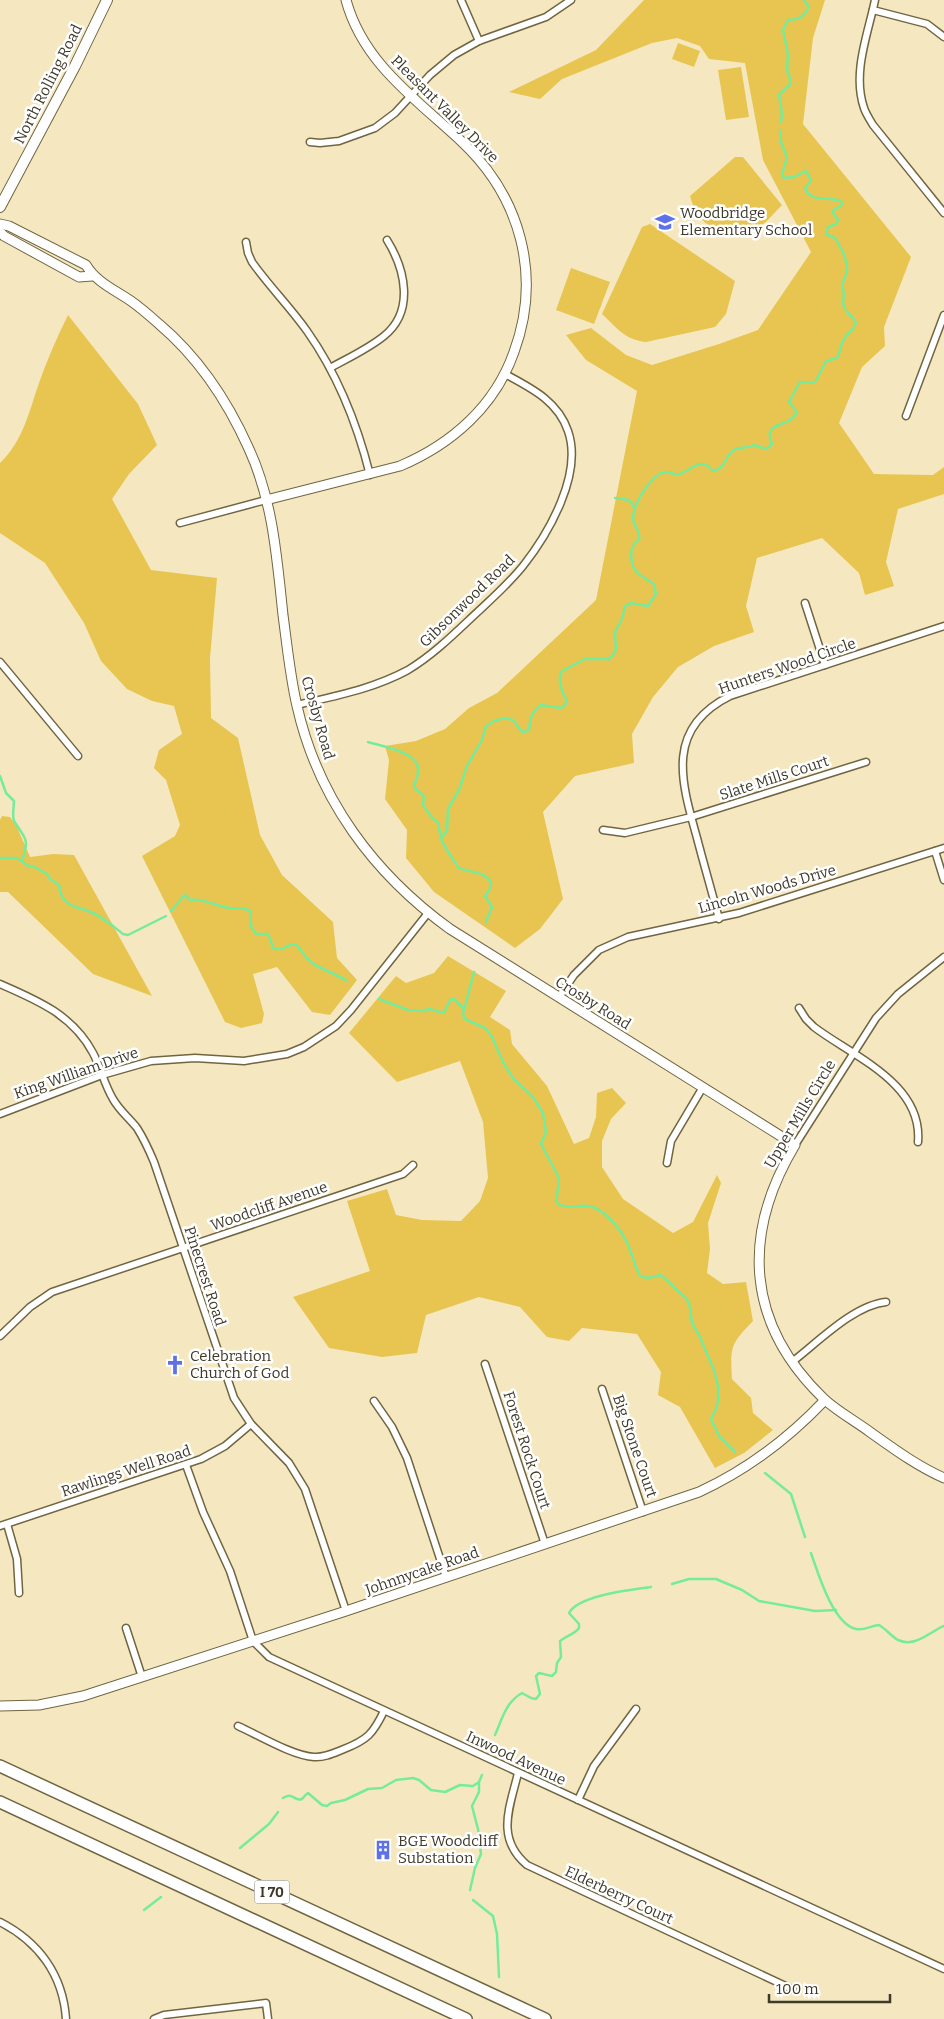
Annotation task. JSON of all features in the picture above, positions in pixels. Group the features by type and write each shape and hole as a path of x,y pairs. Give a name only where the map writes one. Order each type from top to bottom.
{"highway":[{"name":"I 70","path":"0,1766 545,2019"},
{"name":"I 70","path":"0,1802 466,2019"}],"main road":[{"name":"North Rolling Road","path":"0,206 75,66 107,0"}],"street":[{"name":"Pleasant Valley Drive","path":"266,500 370,474 417,458 455,434 472,420 484,406 505,374 519,339 526,300 527,280 520,235 512,213 489,172 462,142 410,97 377,60 365,44 346,0"},
{"path":"461,0 479,41"},
{"path":"310,142 339,141 375,128 395,113 442,64 465,47 546,17 572,0"},
{"path":"875,0 860,76 860,92 864,110 873,125 944,213"},
{"path":"873,10 927,24 944,37"},
{"name":"Crosby Road","path":"0,224 9,226 86,265 92,276 133,303 161,326 202,369 225,404 250,450 266,500 273,534 286,639 297,705 315,765 343,819 373,860 409,897 450,930 795,1145"},
{"name":"Crosby Road","path":"0,232 79,278 92,276"},
{"path":"330,368 386,335 397,319 404,296 403,277 395,253 387,240"},
{"path":"246,242 252,262 307,330 330,368 352,414 370,474"},
{"path":"906,416 944,315"},
{"name":"Gibsonwood Road","path":"297,705 375,685 424,660 506,585 537,546 549,526 566,488 570,469 571,442 568,430 554,406 532,388 505,374"},
{"path":"180,523 266,500"},
{"path":"805,603 826,665"},
{"name":"Hunters Wood Circle","path":"720,918 684,790 681,761 688,734 706,712 730,696 944,626"},
{"path":"0,662 78,756"},
{"name":"Slate Mills Court","path":"604,830 625,833 691,817 866,762"},
{"name":"Lincoln Woods Drive","path":"558,998 587,961 599,950 614,943 642,933 720,918 944,848"},
{"path":"934,851 944,880"},
{"name":"King William Drive","path":"0,1114 102,1075 151,1061 176,1058 244,1061 287,1054 304,1048 336,1026 351,1010 428,913"},
{"name":"Upper Mills Circle","path":"944,957 888,1004 876,1018 795,1145 775,1181 768,1200 760,1238 759,1257 759,1273 766,1307 773,1328 792,1362 826,1400 915,1463 944,1478"},
{"name":"Pinecrest Road","path":"0,984 42,1003 70,1022 87,1042 114,1100 136,1127 146,1143 228,1384 241,1411 289,1463 305,1489 346,1611"},
{"path":"799,1008 814,1027 886,1075 897,1087 912,1110 919,1132 918,1142"},
{"path":"667,1163 668,1152 674,1135 702,1087"},
{"name":"Woodcliff Avenue","path":"0,1336 30,1307 52,1292 403,1174 412,1165"},
{"path":"792,1362 860,1310 877,1303 886,1302"},
{"name":"Forest Rock Court","path":"485,1364 545,1544"},
{"name":"Big Stone Court","path":"602,1389 644,1512"},
{"name":"Johnnycake Road","path":"0,1706 39,1705 61,1702 346,1611 699,1492 745,1468 788,1436 826,1400"},
{"path":"374,1401 392,1427 407,1458 446,1577"},
{"name":"Rawlings Well Road","path":"0,1526 186,1465 215,1453 251,1424"},
{"name":"Inwood Avenue","path":"186,1465 203,1511 230,1571 253,1641 269,1657 944,1969"},
{"path":"7,1524 17,1559 19,1593"},
{"path":"126,1628 142,1677"},
{"path":"578,1800 594,1766 636,1709"},
{"path":"238,1726 303,1755 321,1757 353,1746 367,1738 378,1724 384,1711"},
{"name":"Elderberry Court","path":"518,1773 509,1810 507,1832 514,1852 527,1865 536,1871 792,1989"},
{"path":"0,1922 27,1939 47,1962 55,1974 62,1991 66,2019"},
{"path":"154,2019 164,2015 266,2003 268,2019"}],"shaded area":[{"path":"644,0 825,0 813,38 803,124 911,257 884,327 885,346 862,367 839,423 874,474 933,475 944,467 944,494 898,509 886,562 894,586 865,595 859,573 822,538 757,558 746,606 754,632 714,646 678,667 653,697 632,734 634,763 575,776 543,812 563,899 540,929 515,948 434,892 406,858 407,830 385,799 389,760 385,746 416,741 445,729 469,708 497,693 596,600 637,391 586,360 566,335 591,328 626,355 652,365 719,344 758,330 811,252 763,160 745,63 709,59 700,46 677,38 652,43 562,79 540,99 509,92 596,50"},
{"path":"678,43 700,51 694,67 672,59"},
{"path":"741,67 749,117 726,120 718,70"},
{"path":"735,157 743,157 782,205 757,229 738,235 722,232 708,225 697,214 690,196"},
{"path":"650,224 735,281 726,314 715,327 646,342 627,336 602,314 642,227"},
{"path":"571,268 610,282 594,324 556,310"},
{"path":"68,315 138,404 157,445 129,474 112,499 151,570 217,578 210,658 211,718 238,738 260,835 282,875 333,922 337,958 357,980 330,1015 312,1012 277,967 253,974 264,1014 262,1023 241,1028 225,1022 142,856 175,836 180,825 166,780 154,768 159,750 182,734 174,706 152,701 127,689 101,661 84,623 45,563 0,533 0,463 20,436 45,366"},
{"path":"2,816 10,817 17,827 30,857 53,854 74,855 152,996 93,974 8,892 0,892 0,820"},
{"path":"448,956 506,991 490,1017 510,1030 512,1044 547,1086 574,1144 589,1138 596,1117 597,1093 612,1088 626,1103 611,1119 602,1141 602,1167 623,1199 673,1233 693,1222 717,1175 721,1183 708,1223 710,1249 707,1273 723,1284 746,1282 753,1321 740,1335 734,1346 731,1359 732,1379 751,1398 753,1413 773,1430 744,1453 715,1468 680,1407 658,1395 661,1372 637,1334 582,1328 569,1341 547,1337 520,1307 479,1297 426,1315 417,1353 382,1357 329,1348 293,1297 370,1271 347,1201 387,1189 396,1215 422,1220 461,1221 480,1201 488,1178 483,1122 460,1061 397,1082 349,1033 396,976 406,983 434,973"}],"waterway":[{"path":"781,122 779,94 790,85 787,70 788,54 783,30 788,20 805,14 809,7 804,0"},
{"path":"486,922 492,907 485,896 490,888 490,881 483,875 459,868 441,838 447,831 448,809 459,790 467,766 482,740 486,726 494,721 505,718 513,720 521,731 529,730 532,716 541,705 561,708 565,705 567,700 560,683 562,671 585,659 610,659 616,650 615,632 622,619 625,607 630,603 648,606 656,594 654,584 637,572 631,558 633,547 639,540 633,519 634,513 638,500 646,487 663,472 680,474 701,464 705,464 714,471 724,464 734,450 754,445 766,449 772,444 770,435 772,429 787,422 797,412 789,402 800,382 813,383 816,381 826,361 837,358 843,341 855,325 856,322 845,309 843,303 844,293 842,285 847,272 847,264 835,238 826,234 828,227 836,224 838,220 832,211 842,205 842,202 817,198 808,194 805,189 811,180 806,171 794,177 784,178 782,175 787,157 781,142 780,130"},
{"path":"615,498 629,500 635,508"},
{"path":"368,742 398,750 416,762 418,771 414,787 424,796 423,805 433,819 438,822 441,838"},
{"path":"0,776 6,793 14,801 14,821 25,839 26,847 22,861"},
{"path":"0,858 16,858 28,866 33,866 47,874 50,879 59,885 63,898 67,902 97,915 123,934 128,935 166,916"},
{"path":"171,911 185,895 190,900 200,900 225,907 248,910 250,911 251,926 256,934 267,934 273,948 280,949 296,944 315,965 346,980"},
{"path":"474,972 463,1014 465,1019 485,1028 491,1035 504,1064 513,1078 533,1097 543,1113 546,1132 541,1144 558,1176 559,1183 556,1200 558,1204 562,1206 589,1206 599,1210 623,1235 640,1276 648,1278 661,1275 687,1299 692,1323 714,1370 718,1386 718,1401 711,1419 719,1436 735,1452"},
{"path":"379,999 408,1010 423,1011 429,1009 444,1013 450,1000 454,999 464,1009"},
{"path":"765,1473 791,1494 805,1537"},
{"path":"811,1553 828,1597 840,1618 848,1625 856,1629 879,1625 898,1640 904,1642 916,1641 944,1626"},
{"path":"672,1584 689,1579 716,1579 742,1590 759,1601 815,1611 836,1610"},
{"path":"495,1735 505,1711 512,1701 522,1693 536,1699 540,1694 536,1676 539,1673 552,1676 556,1672 557,1663 561,1657 560,1641 579,1628 579,1624 569,1613 575,1607 583,1602 606,1594 651,1587"},
{"path":"283,1798 291,1796 299,1800 308,1793 322,1805 327,1806 368,1789 382,1788 396,1780 413,1778 419,1780 431,1790 445,1792 460,1785 473,1786 479,1782 482,1775"},
{"path":"470,1890 475,1868 481,1854 478,1829 472,1806 479,1792 479,1782"},
{"path":"240,1848 269,1824 278,1812"},
{"path":"144,1910 161,1897"},
{"path":"473,1900 493,1916 497,1934 499,1977"}],"place":[{"name":"Woodbridge Elementary School","path":"665,222"},
{"name":"Celebration Church of God","path":"175,1365"},
{"name":"BGE Woodcliff Substation","path":"383,1850"}]}
